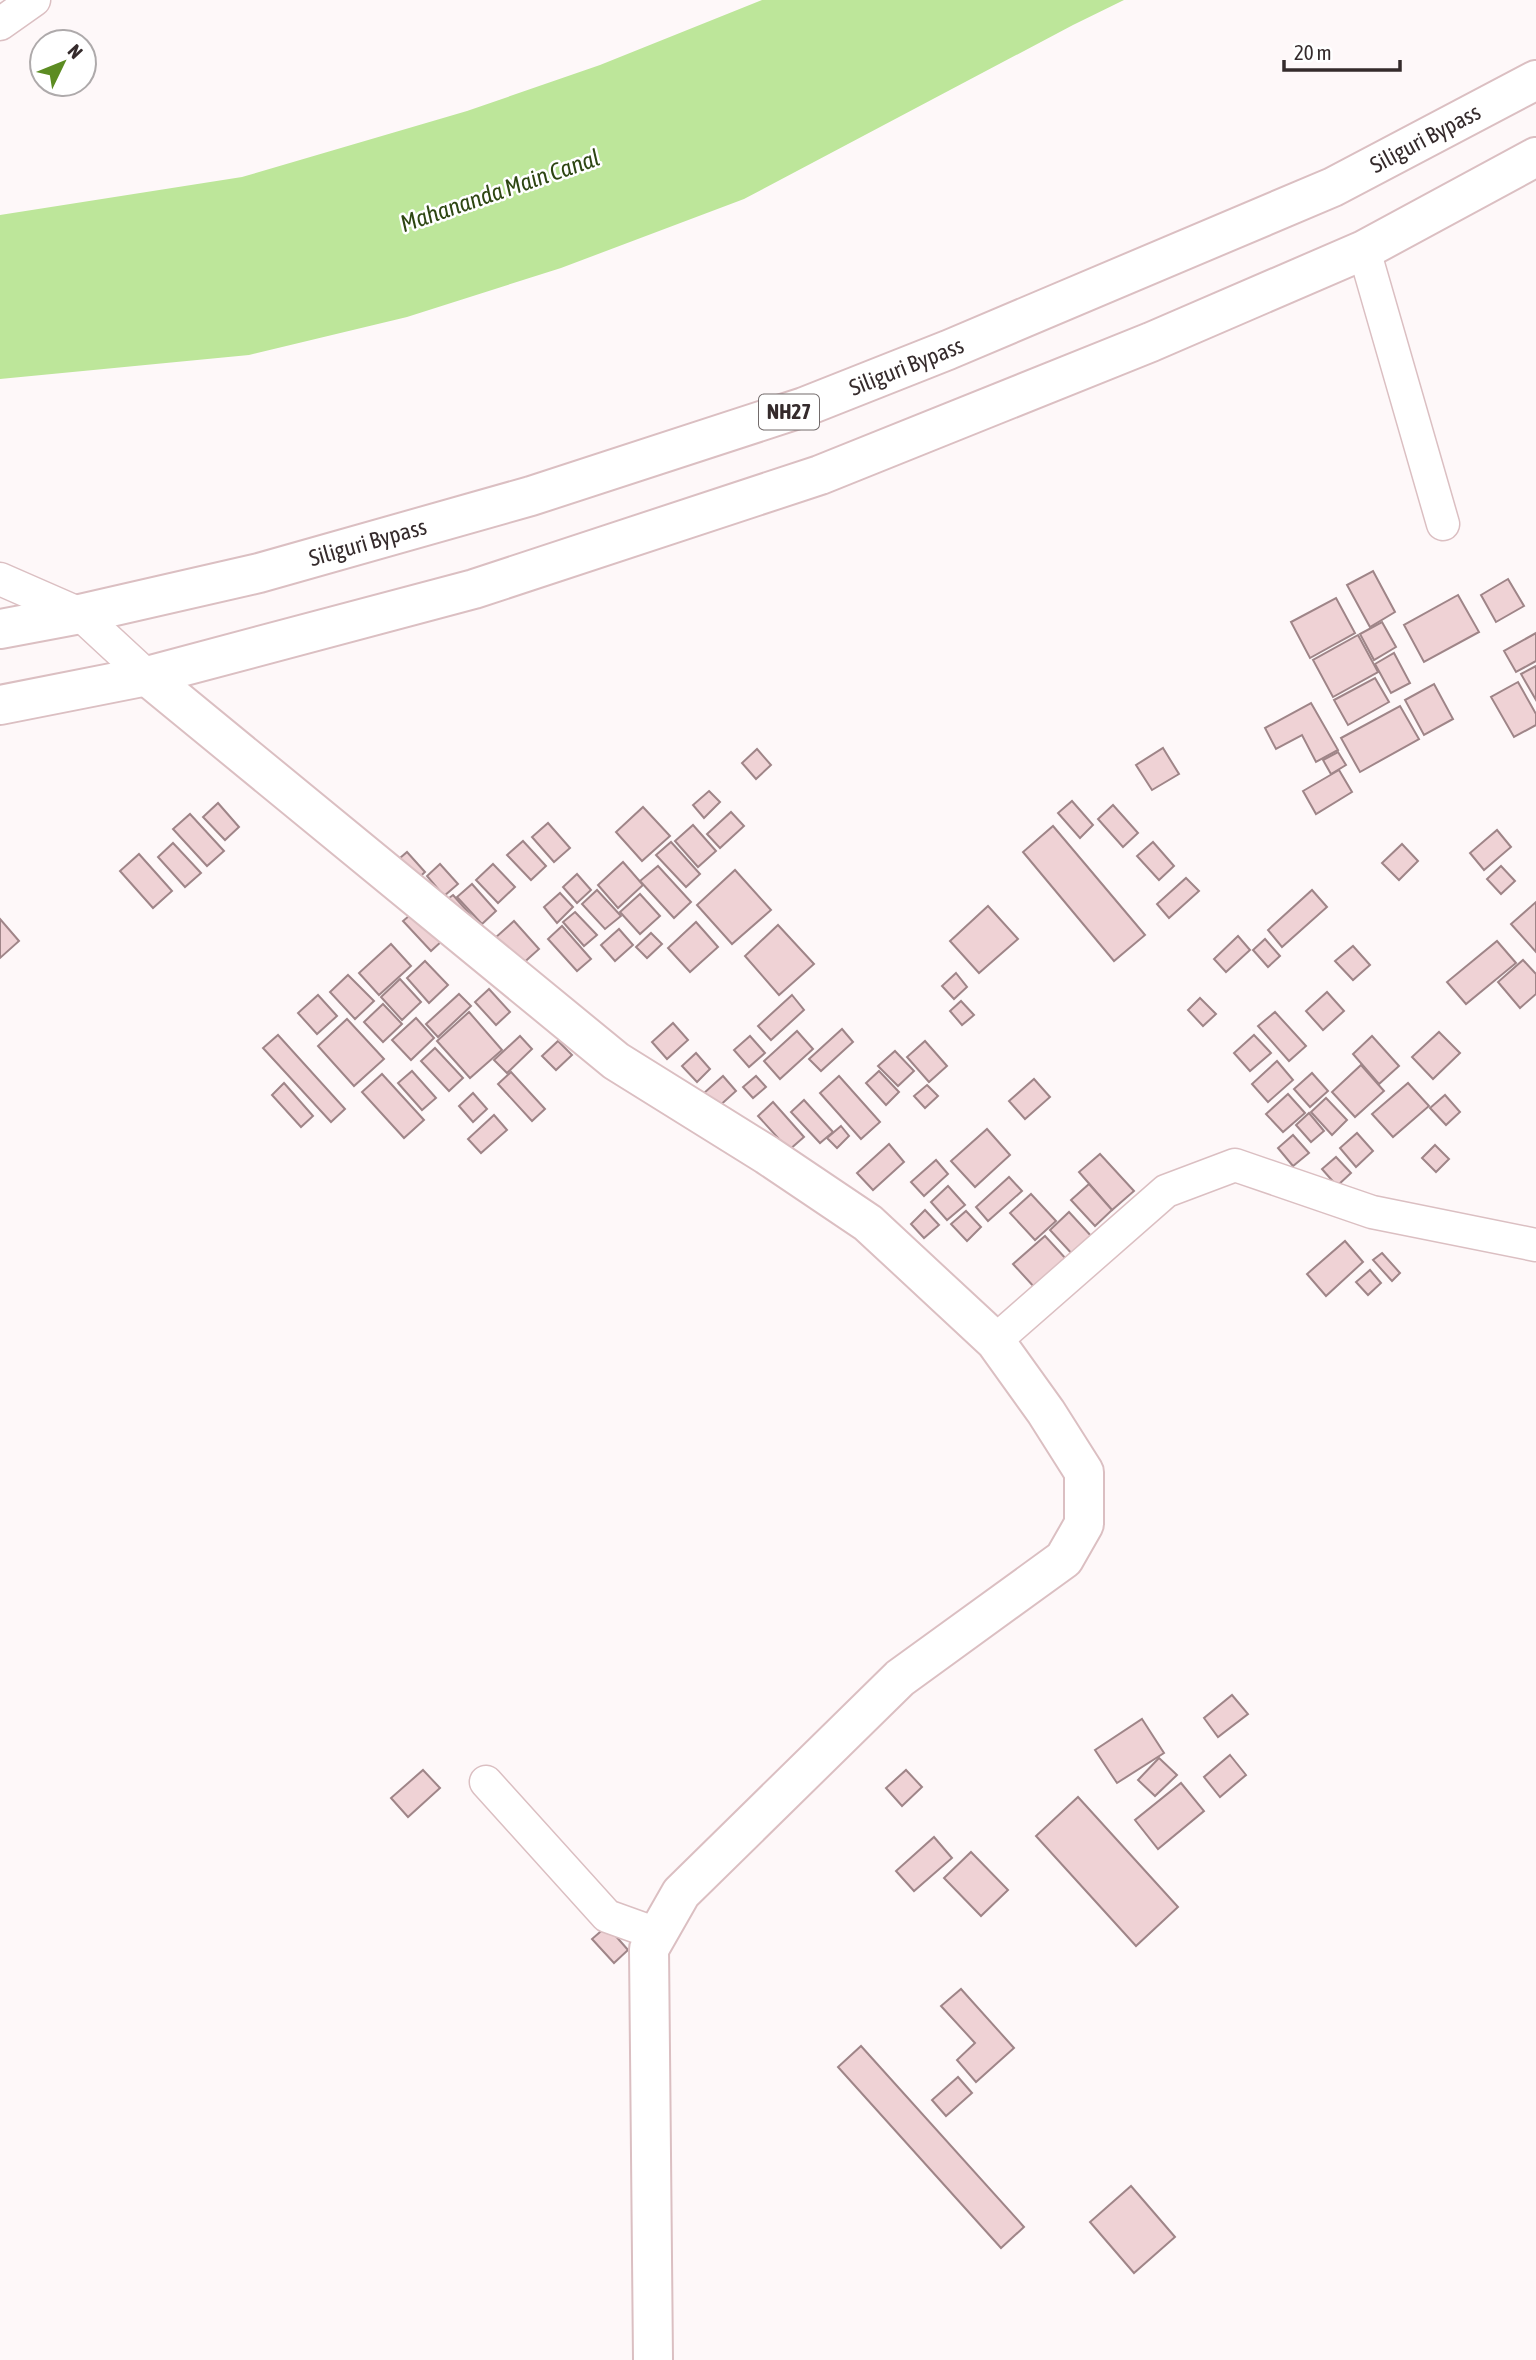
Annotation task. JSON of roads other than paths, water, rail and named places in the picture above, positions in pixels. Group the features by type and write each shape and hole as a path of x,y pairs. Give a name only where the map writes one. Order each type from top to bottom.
{"main road":[{"name":"Siliguri Bypass","path":"0,629 80,614 260,573 531,496 804,407 948,351 1333,187 1536,80"},
{"path":"0,705 147,676 474,589 820,475 1151,342 1364,250 1536,157"},
{"path":"147,676 616,1061 767,1155 868,1223 995,1341 1046,1412 1084,1472 1084,1524 1064,1559 900,1678 681,1893 649,1949 653,2360"}],"street":[{"path":"0,24 34,0"},
{"path":"1364,250 1443,524"},
{"path":"0,579 80,614 147,676"},
{"path":"995,1341 1166,1191 1235,1165 1373,1213 1536,1245"},
{"path":"486,1782 607,1916 657,1934"}],"water":[{"name":"Mahananda Main Canal","path":"762,0 1124,0 744,199 561,268 407,317 249,355 0,379 0,215 242,177 467,111 600,65"}]}
